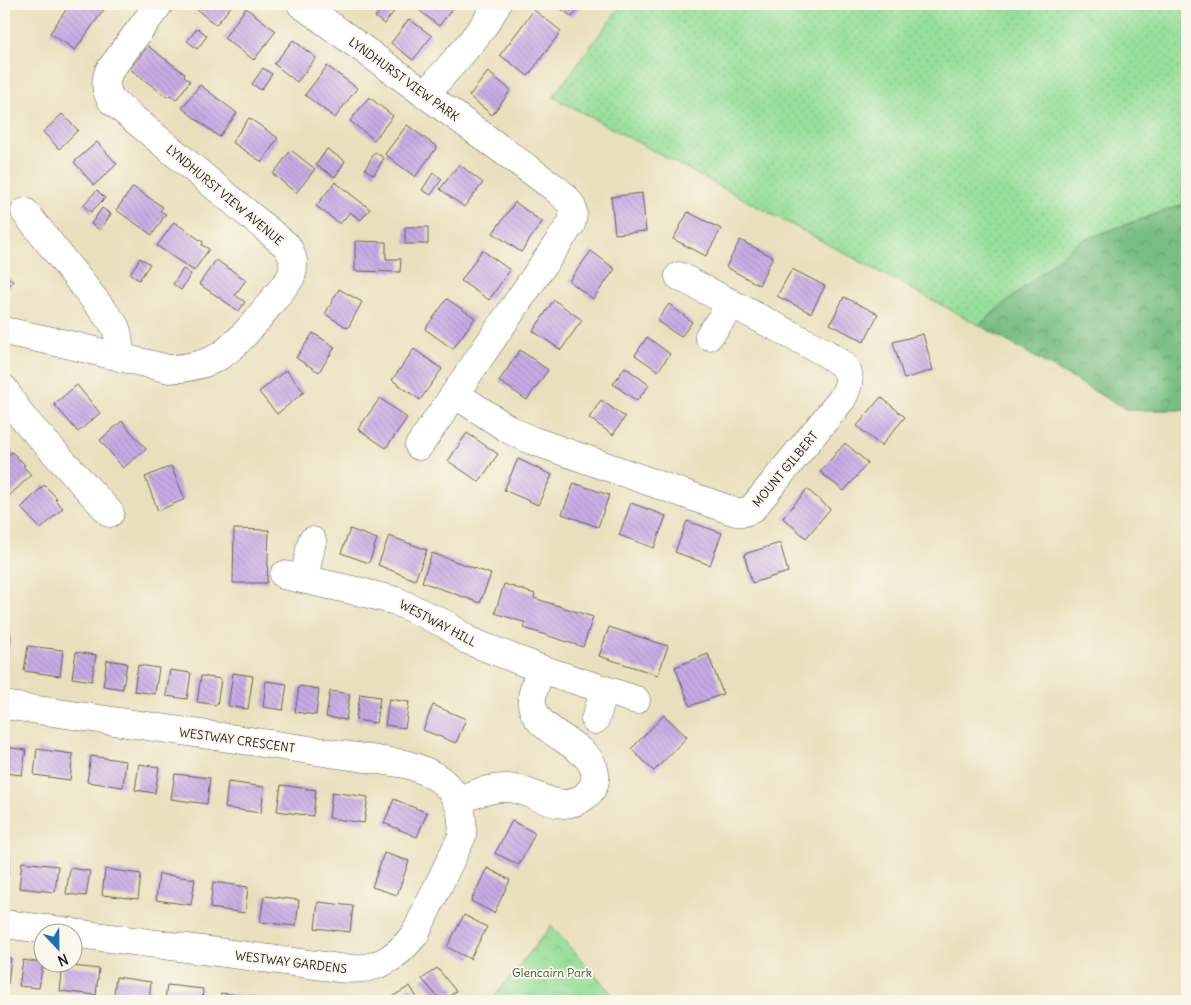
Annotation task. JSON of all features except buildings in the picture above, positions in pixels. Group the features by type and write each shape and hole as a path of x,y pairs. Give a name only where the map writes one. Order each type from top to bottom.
{"street":[{"name":"LYNDHURST VIEW AVENUE","path":"4,334 169,369 186,368 202,364 236,346 291,278 294,266 292,255 287,246 110,100 106,92 105,81 110,71 159,4"},
{"name":"LYNDHURST VIEW PARK","path":"301,4 565,197 572,206 574,214 571,224 455,394"},
{"path":"425,95 468,45 498,4"},
{"path":"25,212 113,323 118,331 120,340 119,357"},
{"name":"MOUNT GILBERT","path":"455,394 510,430 531,440 736,512 745,512 752,509 758,504 842,398 850,382 849,375 837,361 679,276"},
{"path":"709,336 732,304"},
{"path":"4,389 22,417 110,512"},
{"path":"419,446 455,394"},
{"name":"WESTWAY HILL","path":"312,541 294,578 396,601 447,625 467,640 541,669 636,700"},
{"path":"458,801 478,792 508,788 519,790 552,803 571,804 580,800 592,789 595,773 593,765 588,758 544,724 537,716 533,707 532,698 541,669"},
{"path":"595,720 605,690"},
{"name":"WESTWAY CRESCENT","path":"4,705 405,764 436,775 458,801"},
{"name":"WESTWAY GARDENS","path":"82,934 356,970 375,966 404,948 415,934 462,836 463,824 458,801"},
{"name":"WESTWAY GARDENS","path":"4,924 32,928"}],"green space":[{"path":"622,4 1187,4 1187,203 1080,241 979,325 553,97"},
{"path":"1187,203 1187,410 1127,410 979,325 1080,241"},
{"name":"Glencairn Park","path":"551,926 618,1001 491,1001"}]}
